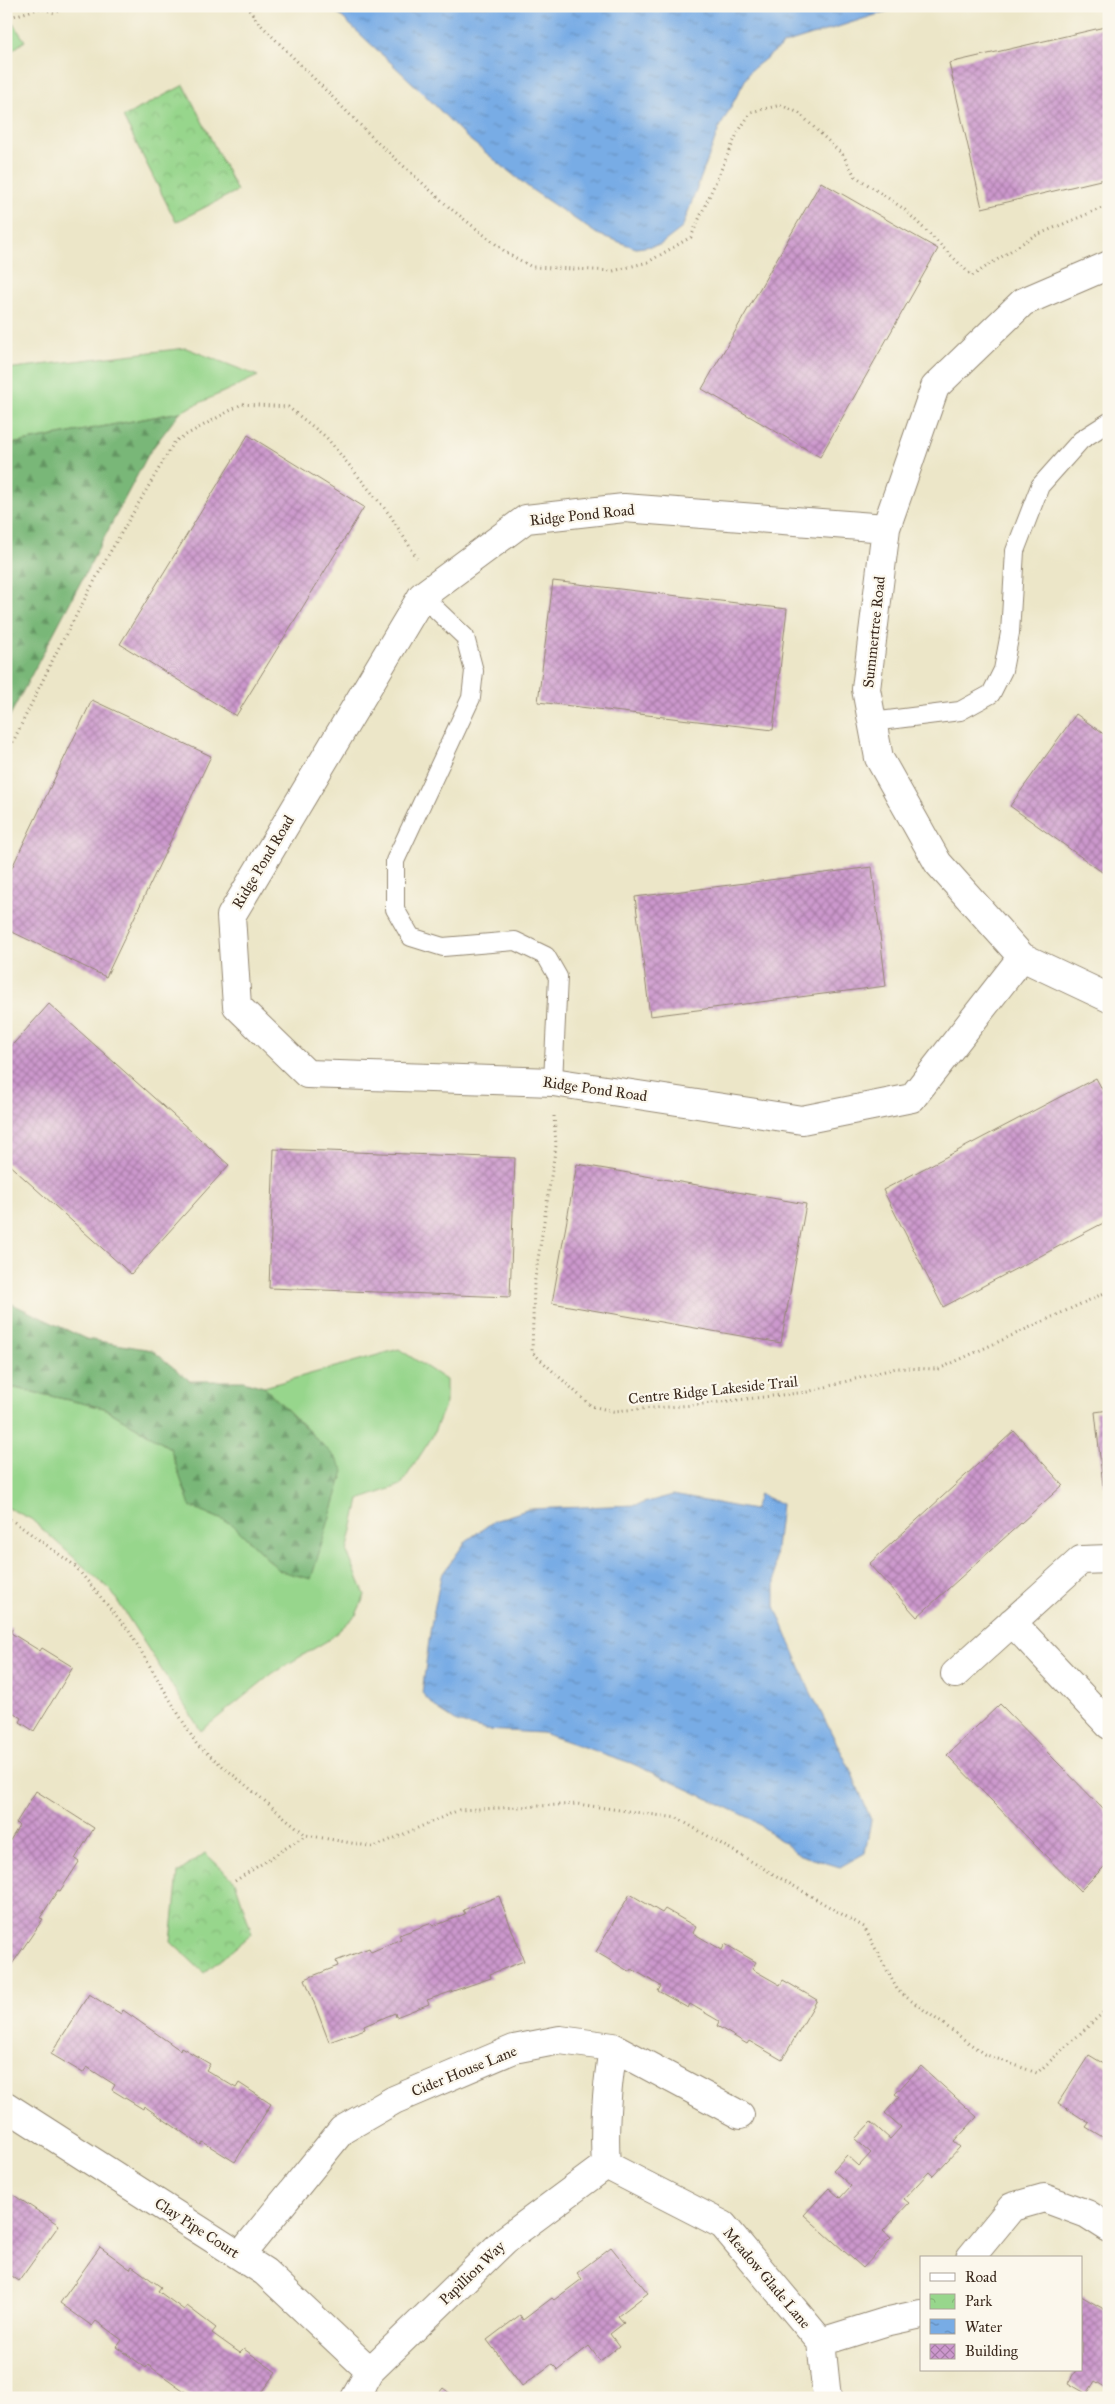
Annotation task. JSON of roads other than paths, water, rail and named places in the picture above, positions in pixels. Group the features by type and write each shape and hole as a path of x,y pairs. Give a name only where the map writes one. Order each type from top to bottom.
{"street":[{"name":"Summertree Road","path":"1109,265 1023,302 935,387 886,528 866,689 879,758 938,863 1022,957 1109,998"},
{"name":"Ridge Pond Road","path":"886,528 624,508 526,519 428,591 231,916 237,1006 307,1074 552,1082 802,1120 912,1098 1022,957"},
{"path":"955,1674 1081,1560 1109,1559"},
{"path":"1012,1622 1109,1725"},
{"name":"Cider House Lane","path":"240,2256 342,2130 394,2100 514,2048 560,2040 613,2047 740,2115"},
{"path":"606,2165 605,2105 613,2047"},
{"name":"Clay Pipe Court","path":"6,2106 265,2272 370,2371"},
{"name":"Meadow Glade Lane","path":"606,2165 724,2225 821,2342 827,2398"},
{"name":"Papillion Way","path":"355,2398 370,2371 505,2240 606,2165"},
{"path":"972,2256 1012,2207 1044,2198 1087,2214 1109,2228"},
{"path":"821,2342 885,2322 920,2314"}],"lane":[{"path":"872,722 960,711 991,694 1004,670 1010,633 1015,552 1040,486 1081,440 1109,422"},
{"path":"428,591 465,636 474,671 471,698 395,861 395,909 411,937 443,947 515,941 546,956 558,977 552,1082"}],"water":[{"path":"330,6 904,6 784,44 750,71 719,129 682,228 660,245 636,248 597,234 532,190 465,136 420,90"},
{"path":"759,1494 781,1504 775,1558 775,1606 809,1689 851,1771 871,1820 865,1853 840,1867 800,1855 752,1819 631,1763 542,1733 485,1730 457,1722 437,1709 422,1693 431,1625 441,1576 466,1541 494,1521 529,1509 636,1505 673,1495 754,1510"}]}
